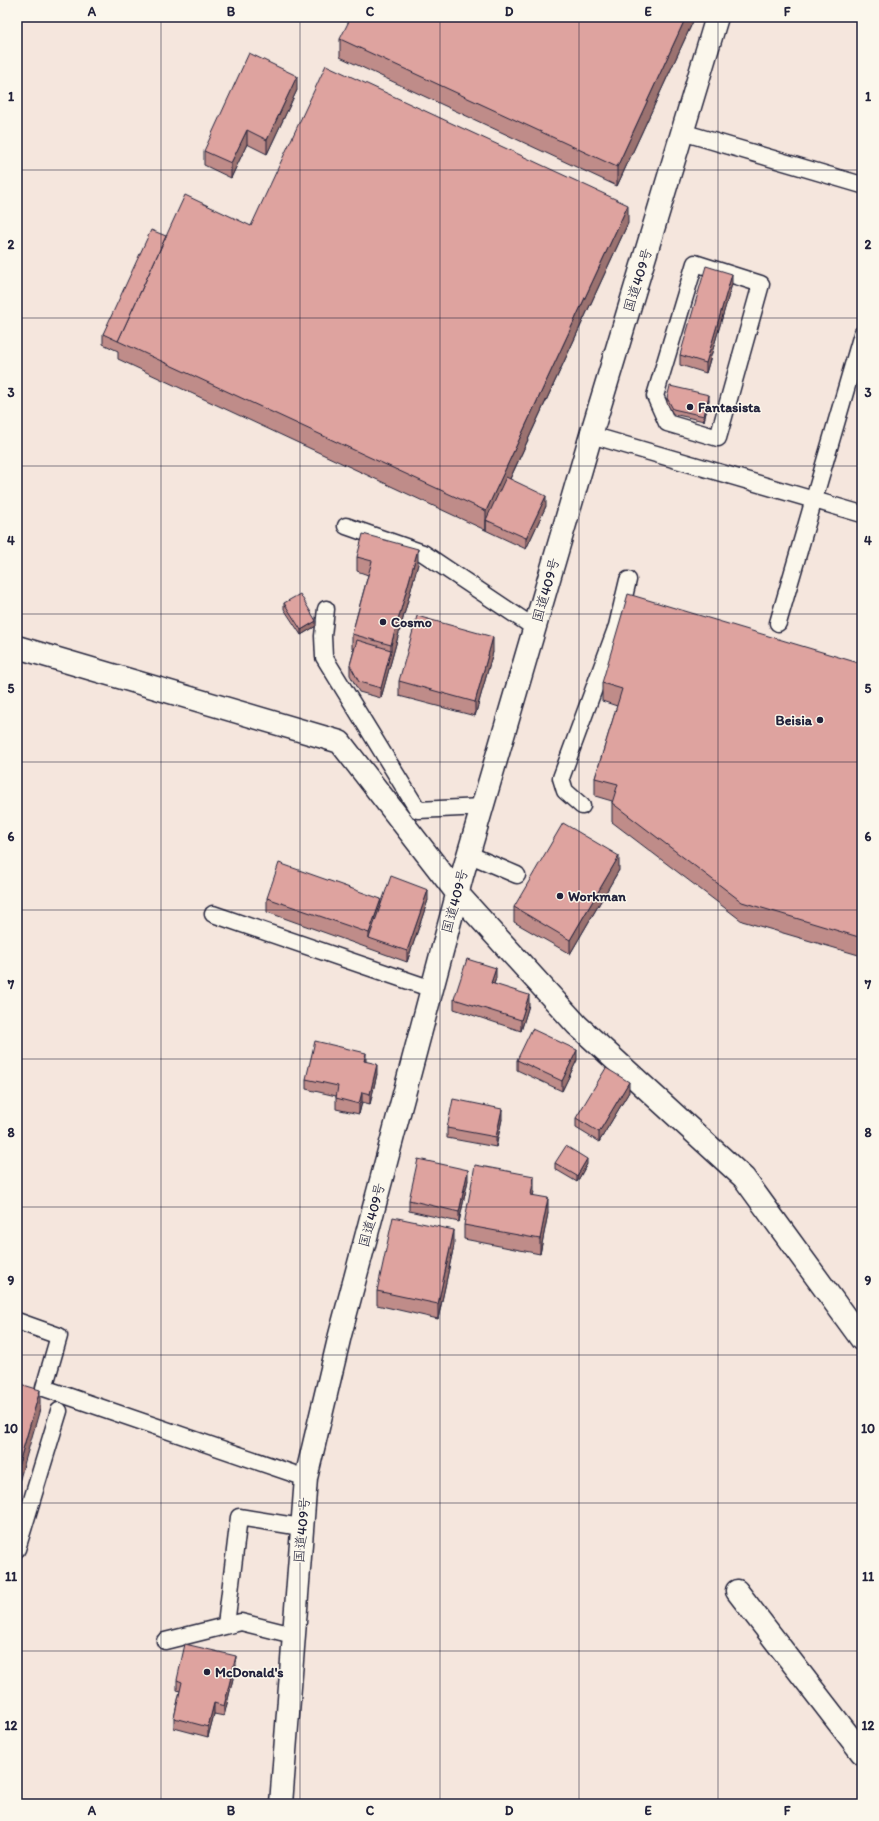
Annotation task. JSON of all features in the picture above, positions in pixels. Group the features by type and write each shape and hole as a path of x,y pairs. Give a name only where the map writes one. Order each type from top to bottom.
{"main road":[{"name":"国道409号","path":"281,1804 301,1527 306,1478 340,1335 468,854 591,435 717,17"},
{"path":"17,648 340,742 457,893 577,1025 744,1178 862,1340"},
{"path":"736,1591 862,1753"}],"lane":[{"path":"682,132 862,185"},
{"path":"695,263 761,284 724,414 718,438 667,423 655,396 695,263"},
{"path":"778,623 862,334"},
{"path":"591,435 862,514"},
{"path":"346,526 423,553 534,628"},
{"path":"582,806 565,791 561,778 617,626 628,580"},
{"path":"326,609 322,636 324,657 418,810 482,807"},
{"path":"468,854 517,875"},
{"path":"213,914 432,989"},
{"path":"17,1321 59,1336 44,1388 306,1478"},
{"path":"17,1549 59,1411"},
{"path":"226,1625 239,1517 301,1527"},
{"path":"165,1640 241,1622 293,1635"}],"building":[{"path":"351,17 686,17 617,167 340,39"},
{"path":"249,53 297,76 267,140 247,130 231,163 204,151"},
{"path":"326,65 628,205 486,511 118,341 185,195 251,226"},
{"path":"151,230 166,236 118,341 103,334"},
{"path":"706,266 732,274 706,363 680,355"},
{"path":"670,386 709,395 704,416 673,409 667,398"},
{"path":"506,477 546,496 526,538 486,520"},
{"path":"363,534 418,549 391,645 352,634 372,561 357,557"},
{"path":"300,594 316,621 301,630 284,603"},
{"path":"628,594 862,664 862,938 742,902 612,803 618,784 595,778 622,689 602,683"},
{"path":"417,616 493,637 475,702 399,681"},
{"path":"357,640 391,650 381,688 359,682 350,665"},
{"path":"563,823 619,856 570,940 514,907"},
{"path":"279,863 381,899 369,933 267,898"},
{"path":"391,876 428,890 407,951 369,938"},
{"path":"467,959 496,968 491,983 529,995 521,1020 454,999"},
{"path":"532,1029 577,1050 562,1081 517,1060"},
{"path":"315,1041 366,1053 364,1061 377,1064 370,1094 362,1092 359,1104 336,1098 338,1086 306,1079"},
{"path":"606,1068 629,1082 599,1132 576,1118"},
{"path":"453,1099 502,1109 496,1137 447,1128"},
{"path":"566,1146 587,1159 577,1176 555,1163"},
{"path":"418,1159 468,1170 459,1212 409,1200"},
{"path":"475,1165 534,1176 531,1195 548,1198 540,1239 464,1225"},
{"path":"393,1217 454,1230 438,1304 377,1291"},
{"path":"17,1383 40,1390 17,1470"},
{"path":"185,1644 236,1656 224,1706 214,1703 208,1727 174,1718 182,1682 177,1680"},
{"path":"126,1801 136,1804 125,1804"}],"place":[{"name":"Fantasista","path":"690,407"},
{"name":"Cosmo","path":"383,622"},
{"name":"Beisia","path":"820,720"},
{"name":"Workman","path":"560,896"},
{"name":"McDonald's","path":"207,1672"}]}
